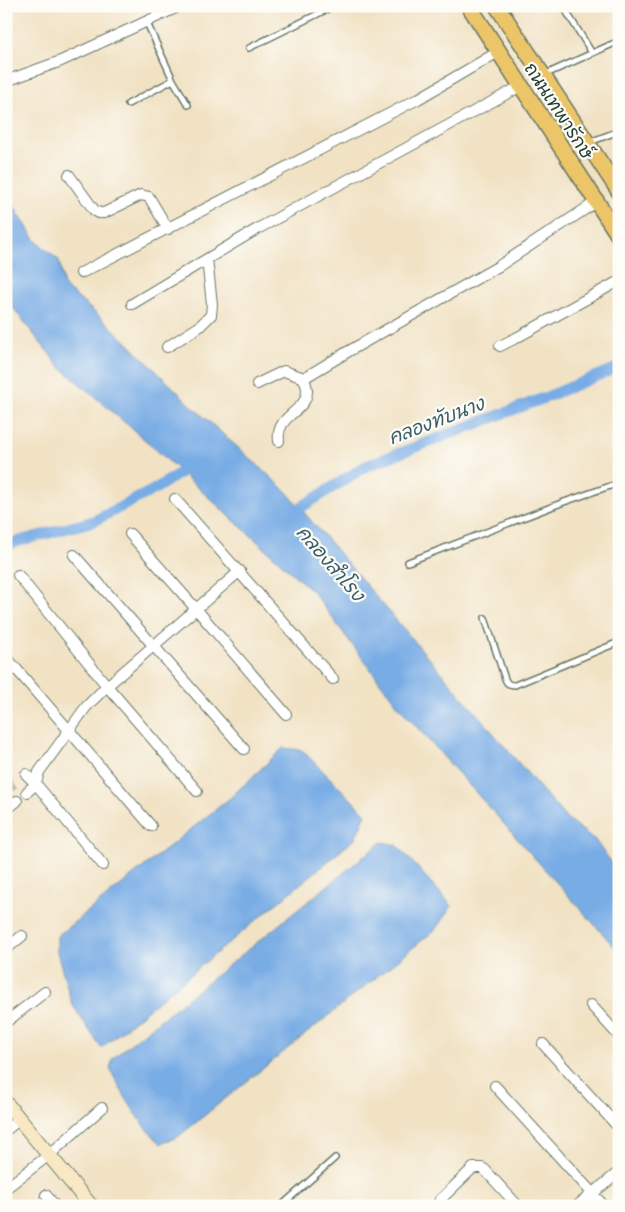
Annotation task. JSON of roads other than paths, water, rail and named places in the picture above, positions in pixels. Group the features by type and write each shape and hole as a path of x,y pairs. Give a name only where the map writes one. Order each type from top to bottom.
{"main road":[{"name":"ถนนเทพารักษ์","path":"469,6 619,236"},
{"name":"ถนนเทพารักษ์","path":"496,6 617,186"},
{"path":"6,1103 91,1206"}],"street":[{"path":"6,81 62,61 180,6"},
{"path":"81,274 418,99 498,52"},
{"path":"132,304 259,228 521,86"},
{"path":"69,175 94,210 99,213 104,213 141,195 149,197 168,229"},
{"path":"257,384 284,371 304,378 499,266 596,202"},
{"path":"167,348 198,327 211,315 212,304 207,259"},
{"path":"500,346 619,281"},
{"path":"279,441 280,426 305,399 307,390 304,378"},
{"path":"175,500 333,679"},
{"path":"130,534 286,714"},
{"path":"74,555 244,749"},
{"path":"27,792 36,784 39,772 86,707 107,686 240,572"},
{"path":"18,574 107,686 196,791"},
{"path":"6,658 151,826"},
{"path":"17,781 26,774 39,772"},
{"path":"26,774 103,865"},
{"path":"6,804 12,804 17,800"},
{"path":"6,950 22,936"},
{"path":"6,1022 45,992"},
{"path":"591,1006 619,1036"},
{"path":"543,1044 619,1128"},
{"path":"495,1086 604,1206"},
{"path":"6,1188 49,1156 102,1108"},
{"path":"6,1130 20,1119"},
{"path":"438,1206 440,1200 476,1167 484,1170 518,1206"},
{"path":"578,1206 619,1172"},
{"path":"46,1195 55,1206"}],"lane":[{"path":"249,48 334,6"},
{"path":"563,6 592,53"},
{"path":"146,23 172,80 188,105"},
{"path":"543,76 619,41"},
{"path":"128,104 172,80"},
{"path":"588,143 617,131 619,138"},
{"path":"408,562 555,505 619,483"},
{"path":"485,618 505,679 507,684 510,685 515,685 619,642"},
{"path":"281,1206 335,1158"}],"water":[{"name":"คลองสำโรง","path":"6,194 36,241 59,260 64,286 107,323 194,408 284,489 565,817 595,840 619,874 619,952 398,706 313,592 152,446 58,365 6,299"},
{"path":"283,748 302,750 366,814 355,839 101,1048 72,1004 57,952 57,936 230,798"},
{"path":"382,842 397,845 452,906 435,930 179,1136 161,1144 132,1109 120,1089 110,1069 113,1058"}],"waterway":[{"name":"คลองทับนาง","path":"289,515 366,466 544,398 619,367"},
{"path":"6,548 12,543 94,521 155,489 192,465"}],"tunnel":[{"path":"6,789 17,781"}]}
